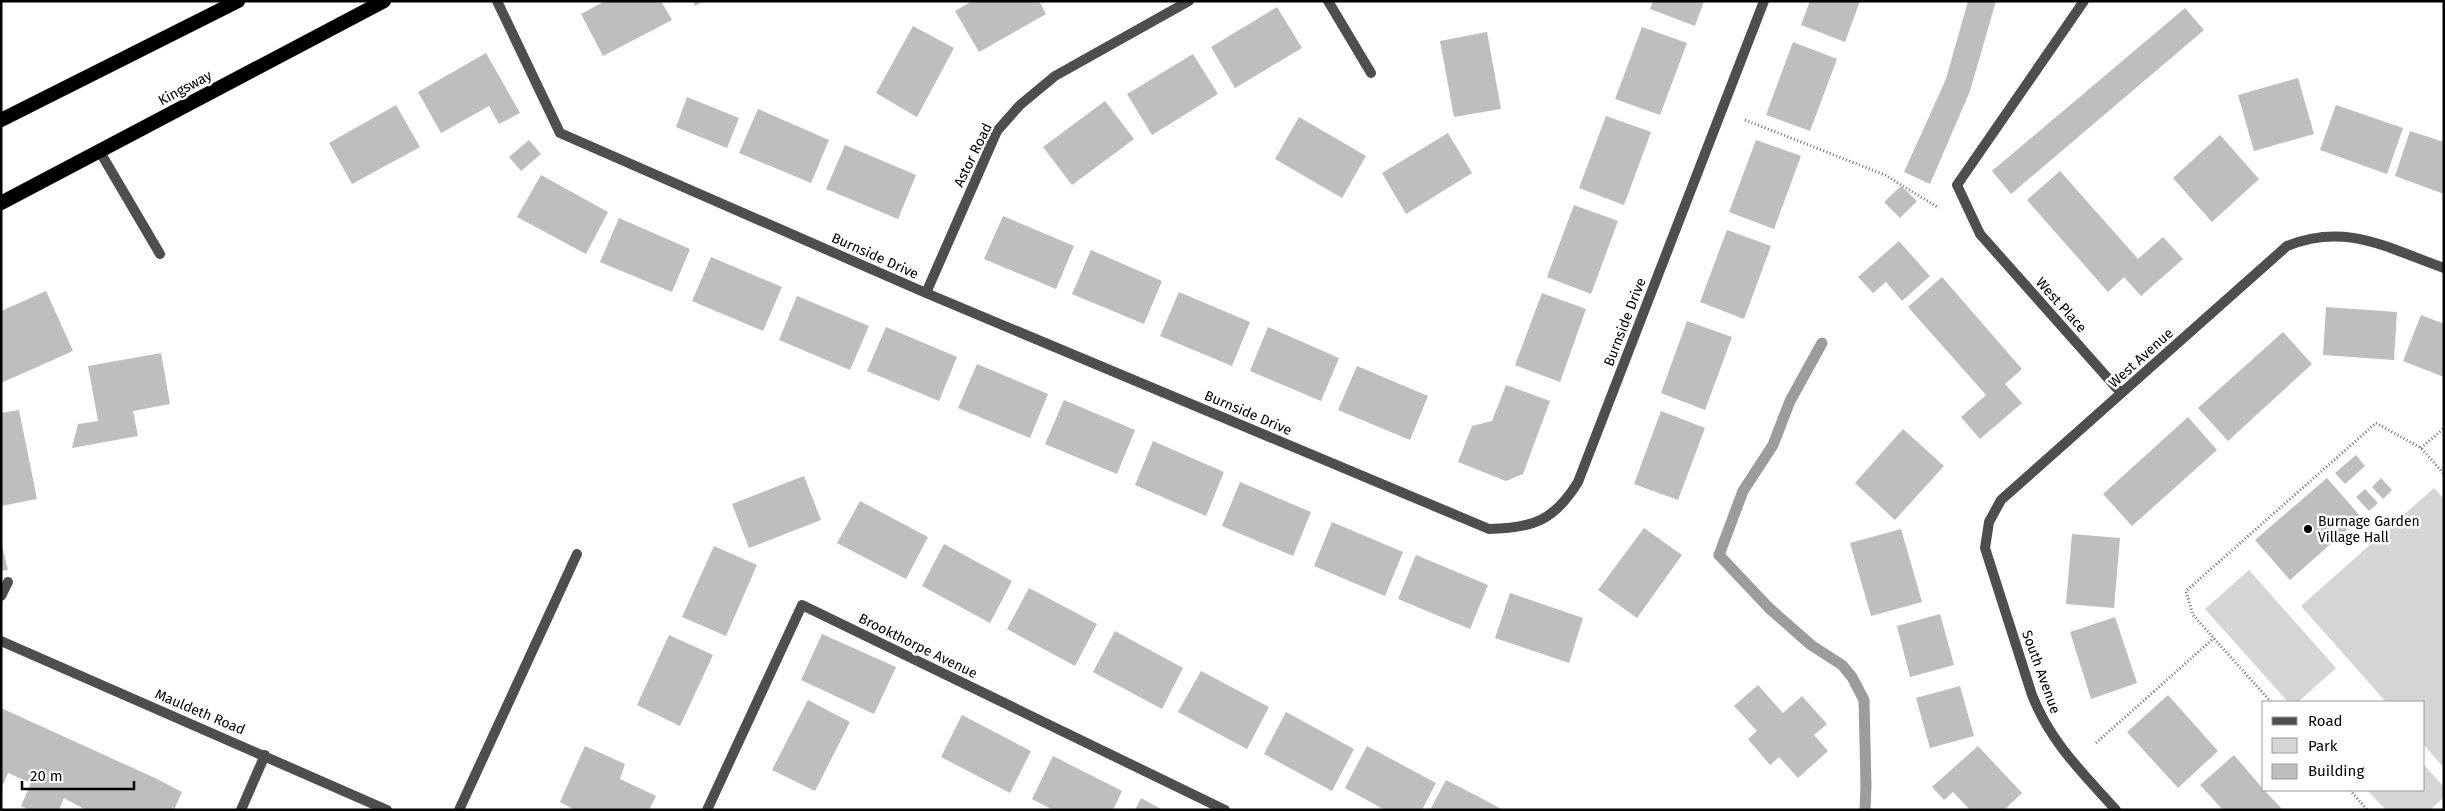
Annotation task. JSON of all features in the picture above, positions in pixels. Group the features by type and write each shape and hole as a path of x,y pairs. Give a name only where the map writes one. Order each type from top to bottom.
{"highway":[{"path":"1,120 238,1"},
{"name":"Kingsway","path":"1,203 384,1"}],"street":[{"name":"Burnside Drive","path":"496,1 560,133 926,294 1489,529 1520,528 1547,517 1565,503 1578,482 1764,1"},
{"name":"Astor Road","path":"926,294 997,132 1020,105 1055,76 1189,1"},
{"path":"1328,1 1371,73"},
{"name":"West Place","path":"2084,1 1957,184 1980,234 2121,393"},
{"path":"100,152 160,254"},
{"name":"West Avenue","path":"1989,522 2001,500 2286,246 2305,239 2325,235 2354,236 2444,268"},
{"name":"South Avenue","path":"1989,522 1984,548 2041,717 2054,739 2116,810"},
{"path":"459,810 577,554"},
{"path":"1,596 8,582"},
{"name":"Brookthorpe Avenue","path":"707,810 802,605 1225,810"},
{"name":"Mauldeth Road","path":"1,641 387,810"},
{"path":"241,810 265,755"}],"path":[{"path":"1723,111 1885,175 1980,234"},
{"path":"2270,701 2193,615 2186,591 2376,422 2421,448 2444,474"},
{"path":"2421,448 2444,428"},
{"path":"2096,743 2214,638"},
{"path":"2351,791 2368,810"}],"green space":[{"path":"2434,488 2444,499 2444,768 2425,746 2425,701 2385,701 2301,606"},
{"path":"2249,570 2336,668 2299,701 2287,701 2205,609"},
{"path":"2425,766 2444,787 2444,797 2430,810 2386,810 2368,791 2425,791"}],"building":[{"path":"605,1 661,1 672,20 603,56 581,14"},
{"path":"693,1 704,1 695,6"},
{"path":"972,1 1039,1 1046,14 979,52 955,11"},
{"path":"1653,1 1704,1 1695,26 1650,9"},
{"path":"1810,1 1860,1 1845,42 1801,25"},
{"path":"1968,1 1996,1 1970,91 1930,184 1904,172 1946,79"},
{"path":"1277,7 1302,48 1235,88 1211,47"},
{"path":"2185,8 2204,30 2011,194 1992,171"},
{"path":"913,26 954,48 917,117 876,93"},
{"path":"1642,27 1687,43 1660,115 1615,99"},
{"path":"1487,32 1501,109 1454,117 1440,41"},
{"path":"1793,42 1837,59 1810,131 1766,115"},
{"path":"486,53 520,113 499,124 489,106 441,133 418,92"},
{"path":"1193,54 1218,94 1152,135 1127,94"},
{"path":"2298,78 2314,134 2254,151 2238,95"},
{"path":"687,97 739,118 727,148 676,127"},
{"path":"1105,101 1134,139 1072,185 1043,147"},
{"path":"396,105 420,147 352,184 329,143"},
{"path":"2336,105 2403,128 2387,174 2320,150"},
{"path":"758,109 829,140 811,183 739,153"},
{"path":"1606,116 1651,132 1624,205 1579,188"},
{"path":"1299,117 1366,156 1342,198 1275,159"},
{"path":"2410,131 2444,142 2444,194 2395,176"},
{"path":"1448,133 1472,173 1406,214 1382,173"},
{"path":"2220,135 2259,179 2212,222 2173,178"},
{"path":"529,140 541,154 521,171 509,157"},
{"path":"1756,140 1801,156 1774,229 1729,212"},
{"path":"845,145 916,175 898,219 826,189"},
{"path":"2060,171 2138,259 2163,237 2183,259 2141,296 2124,277 2108,292 2027,200"},
{"path":"541,175 608,212 586,254 517,217"},
{"path":"1901,186 1917,201 1900,218 1884,202"},
{"path":"1574,205 1618,221 1591,294 1547,277"},
{"path":"1003,216 1074,246 1056,289 984,259"},
{"path":"619,218 690,249 672,292 600,262"},
{"path":"1727,230 1771,246 1744,319 1700,302"},
{"path":"1899,241 1930,276 1902,301 1886,282 1873,293 1858,277"},
{"path":"1091,250 1162,281 1144,324 1072,294"},
{"path":"711,257 782,287 763,331 692,301"},
{"path":"1942,277 2022,369 2005,384 2022,403 1980,439 1961,417 1986,395 1908,307"},
{"path":"46,291 73,351 1,383 1,311"},
{"path":"1179,292 1250,322 1232,366 1160,336"},
{"path":"1542,293 1586,309 1560,382 1515,365"},
{"path":"797,296 869,326 850,370 779,340"},
{"path":"2326,307 2397,312 2394,360 2323,355"},
{"path":"2421,315 2444,324 2444,377 2403,361"},
{"path":"1687,321 1732,337 1705,410 1661,393"},
{"path":"886,327 957,357 939,401 867,371"},
{"path":"1268,327 1339,358 1321,401 1250,371"},
{"path":"2283,332 2312,364 2228,441 2198,408"},
{"path":"161,353 170,404 133,411 138,436 72,448 78,424 98,421 88,366"},
{"path":"977,364 1048,394 1030,438 958,408"},
{"path":"1357,366 1428,396 1410,440 1338,410"},
{"path":"1506,385 1550,401 1523,474 1506,481 1458,462 1472,426 1492,421"},
{"path":"1064,400 1135,430 1117,474 1045,444"},
{"path":"19,410 37,499 1,506 1,413"},
{"path":"1661,411 1705,428 1678,500 1634,484"},
{"path":"2188,417 2217,450 2132,526 2103,494"},
{"path":"1903,429 1944,466 1895,520 1855,483"},
{"path":"1153,441 1224,472 1206,516 1135,485"},
{"path":"2356,455 2365,466 2345,484 2335,473"},
{"path":"804,476 821,520 749,548 732,504"},
{"name":"Burnage Garden Village Hall","path":"2327,478 2361,517 2290,580 2255,540"},
{"path":"2381,478 2392,490 2383,499 2372,487"},
{"path":"1240,482 1311,512 1293,556 1222,526"},
{"path":"2365,489 2378,503 2369,511 2356,497"},
{"path":"860,501 928,537 906,579 837,543"},
{"path":"1332,522 1403,552 1385,596 1314,566"},
{"path":"1644,528 1682,555 1637,618 1598,590"},
{"path":"1901,529 1922,602 1871,616 1850,543"},
{"path":"2072,534 2120,538 2114,608 2066,604"},
{"path":"1,542 8,570 1,571"},
{"path":"944,544 1012,581 990,623 922,586"},
{"path":"714,546 757,565 726,636 682,617"},
{"path":"1416,555 1488,585 1470,629 1398,599"},
{"path":"1029,588 1097,624 1075,666 1007,629"},
{"path":"1510,593 1583,618 1569,663 1495,638"},
{"path":"1940,614 1954,665 1910,677 1897,626"},
{"path":"2115,617 2137,683 2091,699 2070,632"},
{"path":"1115,631 1183,668 1162,709 1093,672"},
{"path":"822,634 896,667 874,714 801,680"},
{"path":"669,635 713,655 680,726 637,705"},
{"path":"1201,671 1269,707 1247,749 1178,712"},
{"path":"1758,685 1783,713 1802,696 1827,724 1814,735 1828,751 1798,778 1779,757 1770,765 1748,739 1757,731 1734,706"},
{"path":"1960,686 1974,736 1930,748 1916,698"},
{"path":"2168,695 2218,751 2178,788 2127,732"},
{"path":"808,700 850,722 815,791 772,770"},
{"path":"1,708 182,792 174,810 86,810 64,798 59,810 30,810 21,806 31,783 8,773 1,789"},
{"path":"1286,712 1354,749 1332,791 1264,754"},
{"path":"962,715 1031,751 1010,793 941,757"},
{"path":"585,746 625,764 620,779 656,796 649,810 575,810 560,802"},
{"path":"1367,746 1436,783 1422,810 1385,810 1345,788"},
{"path":"1978,746 2022,793 2004,810 1970,810 1953,792 1944,800 1932,787"},
{"path":"2234,755 2262,788 2262,791 2265,791 2283,810 2223,810 2200,785"},
{"path":"1053,756 1122,791 1113,810 1053,810 1032,799"},
{"path":"1446,780 1481,798 1503,810 1430,810"},
{"path":"1141,798 1163,810 1135,810"}],"waterway":[{"path":"1822,343 1790,401 1773,445 1743,491 1719,555 1769,608 1811,645 1842,665 1852,677 1864,700 1865,810"}],"place":[{"name":"Burnage Garden Village Hall","path":"2308,529"}]}
